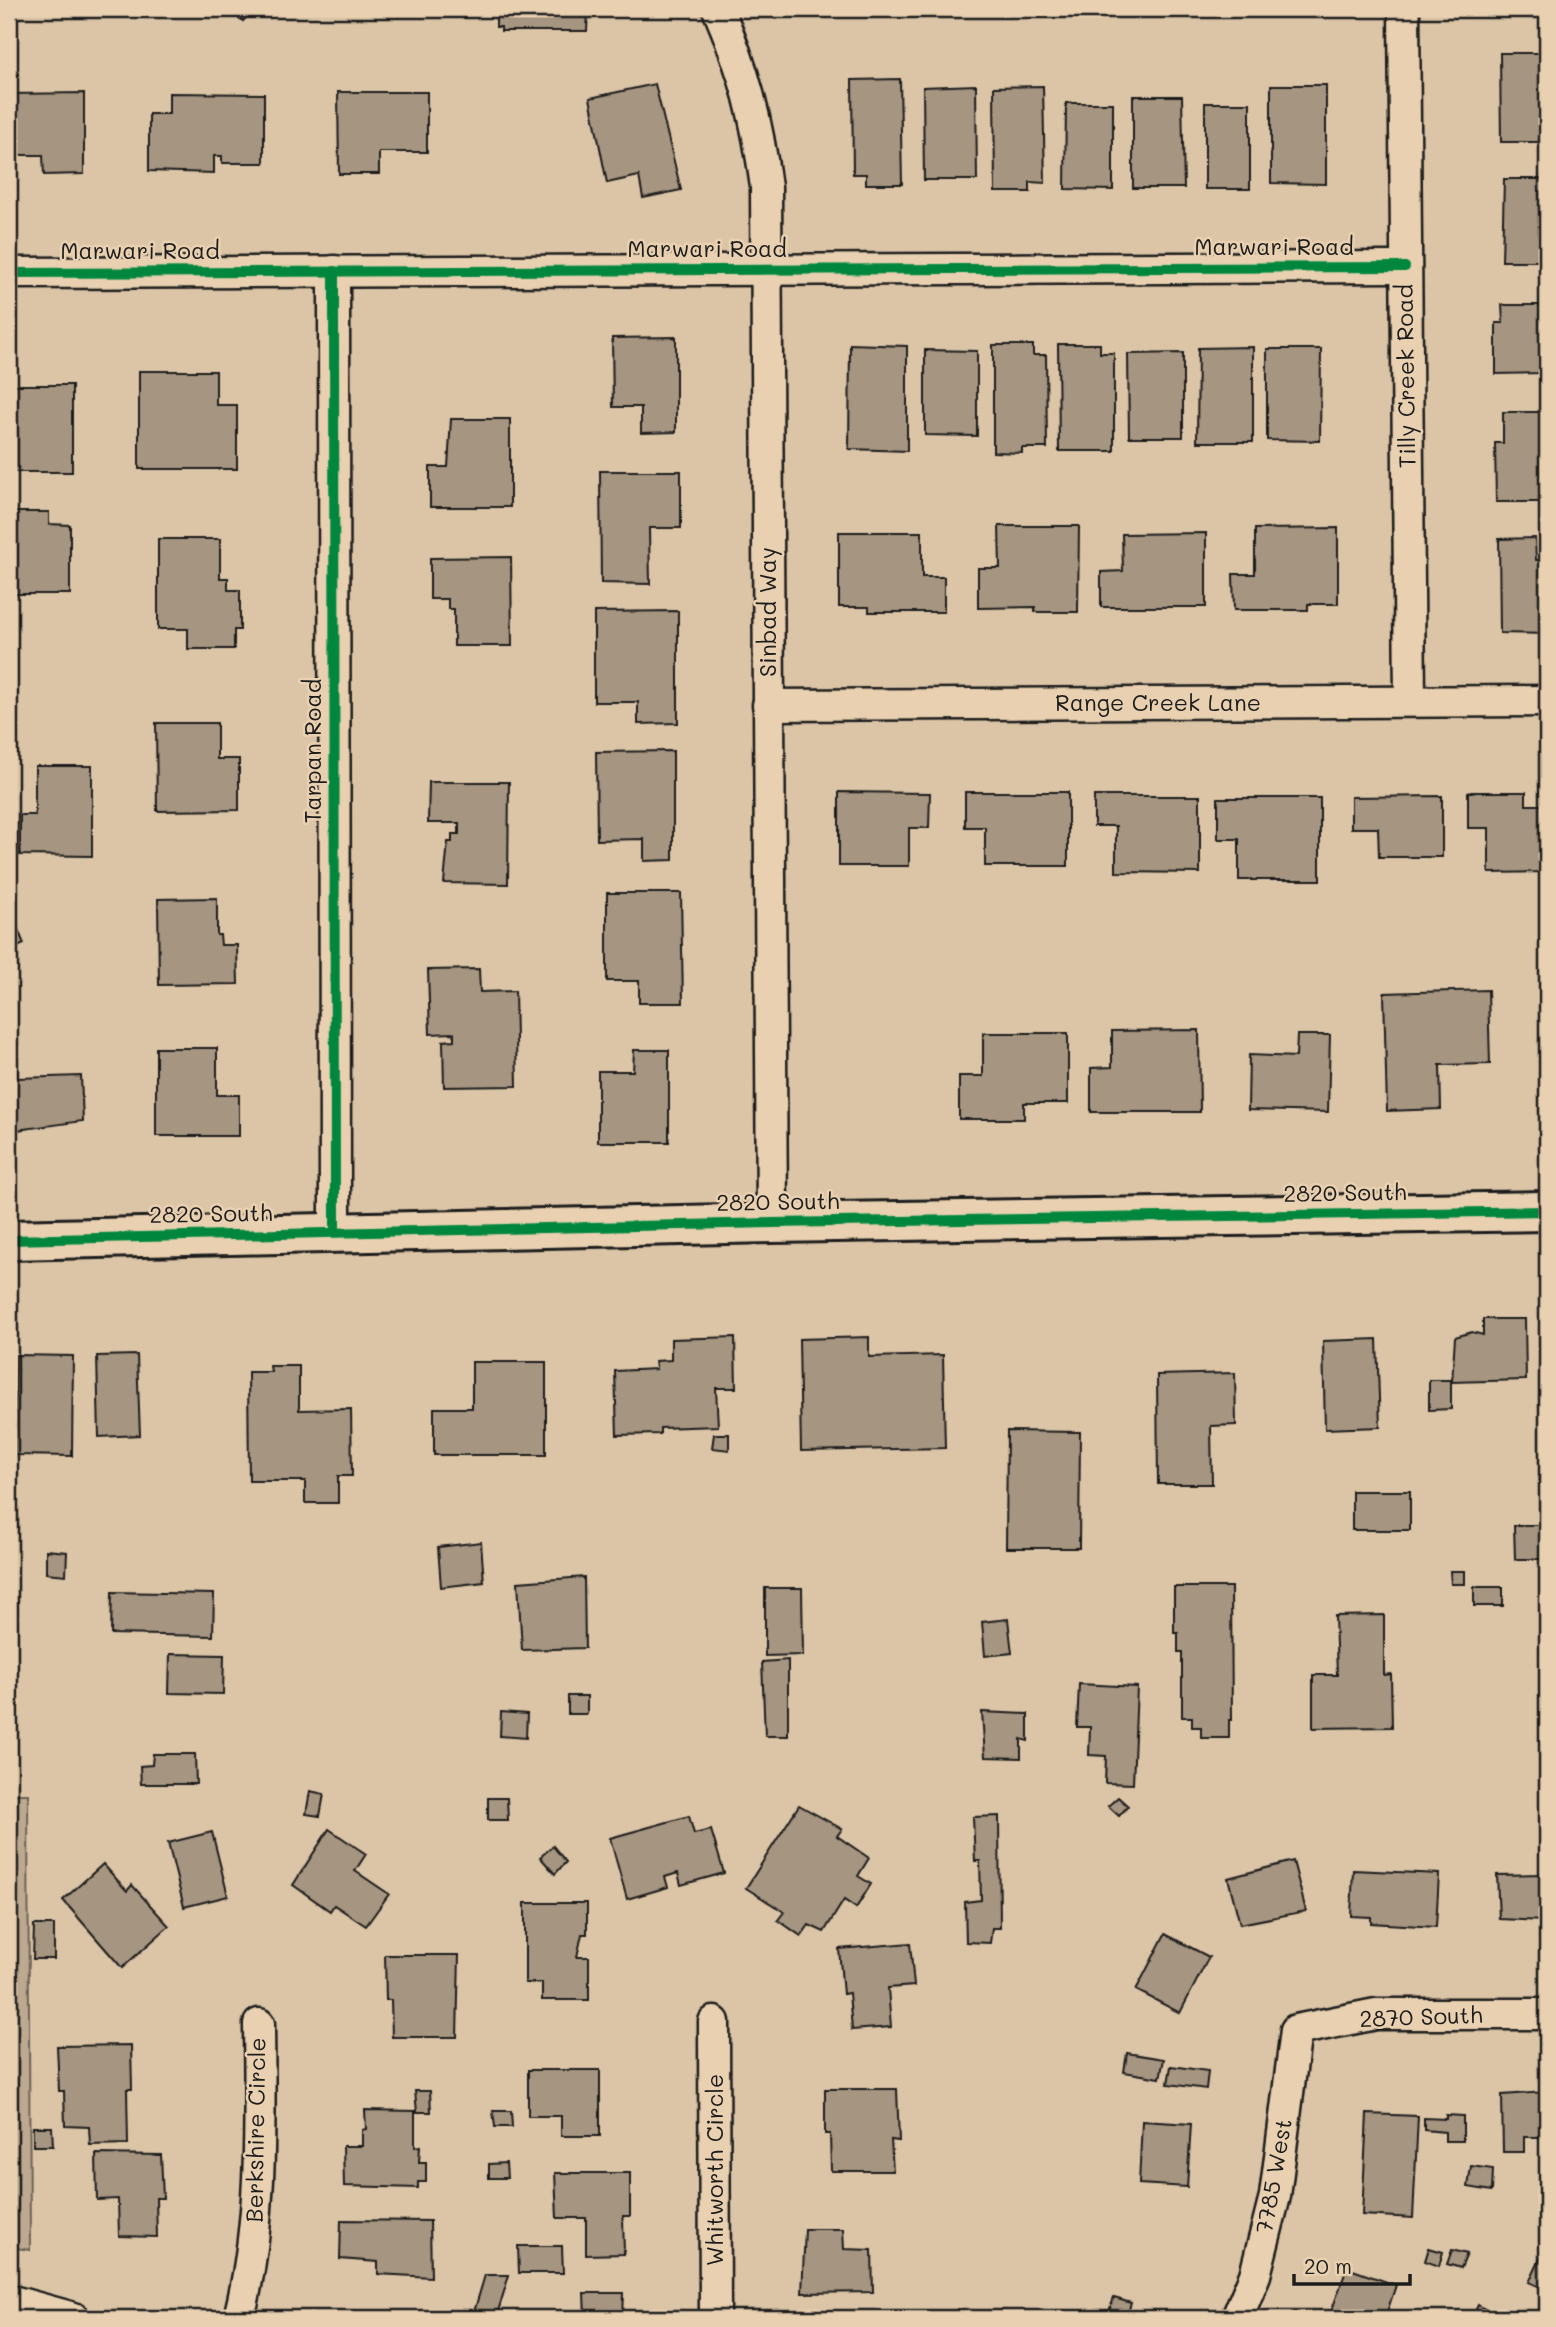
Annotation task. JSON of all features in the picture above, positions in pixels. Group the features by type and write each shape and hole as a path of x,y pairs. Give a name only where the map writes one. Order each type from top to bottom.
{"street":[{"name":"Sinbad Way","path":"718,9 742,65 758,122 766,187 772,1223"},
{"name":"Tilly Creek Road","path":"1405,9 1410,701"},
{"name":"Marwari Road","path":"9,272 1405,267"},
{"name":"Tarpan Road","path":"334,271 335,1232"},
{"name":"Range Creek Lane","path":"768,705 1547,701"},
{"name":"2820 South","path":"9,1240 772,1223 1547,1212"},
{"name":"2870 South","path":"1296,2030 1376,2014 1547,2014"},
{"name":"Whitworth Circle","path":"714,2022 715,2318"},
{"name":"Berkshire Circle","path":"239,2318 246,2289 258,2194 259,2024"},
{"name":"7785 West","path":"1237,2318 1255,2275 1275,2196 1286,2127 1286,2085 1296,2030"},
{"path":"9,2300 74,2318"}],"shaded area":[{"path":"9,1794 28,1794 30,2250 9,2247"}],"building":[{"path":"229,9 254,9 243,21"},
{"path":"496,9 588,9 587,31 501,31 501,27 496,27"},
{"path":"1500,53 1547,53 1547,142 1501,142"},
{"path":"900,79 902,184 866,184 866,174 853,174 852,80"},
{"path":"655,84 681,190 643,198 639,176 607,183 590,98"},
{"path":"976,85 977,180 924,180 923,87"},
{"path":"1271,85 1326,85 1326,184 1271,183"},
{"path":"1043,86 1045,183 1030,182 1030,192 995,192 994,87"},
{"path":"338,92 427,92 427,152 379,152 379,174 339,174"},
{"path":"84,93 84,174 44,175 43,155 9,155 9,94"},
{"path":"169,93 264,94 264,163 222,163 222,156 214,156 214,173 149,171 149,114 169,114"},
{"path":"1133,96 1182,96 1184,188 1133,188"},
{"path":"1066,103 1113,103 1113,190 1065,189"},
{"path":"1205,103 1250,103 1250,189 1205,189"},
{"path":"1504,179 1547,179 1547,261 1502,261"},
{"path":"1502,305 1547,305 1547,373 1496,374 1496,323 1503,323"},
{"path":"676,337 676,432 641,433 641,407 613,407 612,338"},
{"path":"850,344 907,346 907,451 849,449"},
{"path":"1058,344 1100,344 1100,353 1114,353 1114,451 1059,451"},
{"path":"993,345 1033,345 1033,355 1046,355 1047,448 1022,448 1022,453 993,452"},
{"path":"1253,347 1253,442 1197,442 1198,348"},
{"path":"1267,349 1321,349 1320,441 1267,440"},
{"path":"925,350 977,351 977,436 925,435"},
{"path":"1183,353 1183,437 1129,437 1128,354"},
{"path":"139,371 216,371 216,405 237,405 237,469 139,469"},
{"path":"12,385 72,385 72,472 9,472"},
{"path":"1503,412 1547,412 1547,502 1496,502 1495,443 1503,443"},
{"path":"451,419 510,419 510,507 430,507 430,467 448,467"},
{"path":"600,471 681,471 681,528 649,528 650,584 601,583"},
{"path":"9,512 49,512 49,524 70,525 70,594 14,594 14,569 9,569"},
{"path":"999,526 1079,526 1078,612 1035,612 1035,607 978,608 978,568 1000,568"},
{"path":"1338,528 1338,604 1308,604 1308,610 1234,610 1233,574 1255,574 1255,529"},
{"path":"839,532 922,532 922,577 944,577 944,612 869,612 869,607 839,607"},
{"path":"1206,533 1206,607 1101,607 1101,572 1123,571 1122,534"},
{"path":"1535,538 1536,560 1547,560 1547,634 1500,633 1499,539"},
{"path":"158,539 220,539 220,578 228,578 228,590 240,590 240,630 234,630 234,649 188,649 188,629 158,629"},
{"path":"511,557 512,646 454,646 454,609 448,609 448,599 430,599 430,558"},
{"path":"678,611 678,723 638,724 638,702 594,702 594,612"},
{"path":"156,723 217,723 217,759 239,759 239,810 157,811"},
{"path":"673,751 673,860 644,861 644,839 597,840 596,752"},
{"path":"35,766 92,766 92,856 20,855 20,815 35,815"},
{"path":"429,782 509,782 508,884 444,883 448,842 452,842 452,834 459,834 459,823 428,823"},
{"path":"839,792 930,793 929,828 909,828 909,866 839,866"},
{"path":"965,792 1068,792 1068,866 985,866 985,827 965,827"},
{"path":"1468,792 1526,792 1526,805 1547,805 1547,872 1489,873 1489,828 1468,828"},
{"path":"1094,796 1200,796 1200,873 1116,872 1116,826 1094,826"},
{"path":"1442,796 1442,857 1379,857 1378,828 1351,828 1351,797"},
{"path":"1218,798 1320,798 1320,880 1239,880 1239,839 1218,839"},
{"path":"607,893 681,893 683,1003 639,1003 639,981 607,981"},
{"path":"217,898 217,935 220,935 221,945 237,945 238,984 159,985 158,899"},
{"path":"9,907 24,944 9,951"},
{"path":"479,969 480,992 515,991 517,1086 444,1087 443,1041 454,1040 454,1033 430,1034 428,970"},
{"path":"1488,990 1490,1064 1440,1065 1441,1109 1387,1111 1384,993"},
{"path":"1199,1030 1200,1112 1091,1112 1091,1068 1112,1067 1112,1031"},
{"path":"983,1033 1068,1033 1068,1103 1024,1103 1024,1119 959,1119 959,1076 983,1076"},
{"path":"1297,1035 1330,1035 1328,1112 1248,1110 1249,1055 1296,1057"},
{"path":"156,1048 217,1048 217,1095 239,1095 239,1136 156,1136"},
{"path":"634,1050 669,1050 669,1142 598,1142 598,1071 633,1071"},
{"path":"9,1066 17,1066 17,1078 81,1076 83,1121 9,1131"},
{"path":"1483,1319 1525,1319 1526,1380 1452,1382 1455,1337 1472,1332 1483,1335"},
{"path":"735,1337 736,1388 716,1388 718,1426 660,1428 660,1434 617,1435 615,1371 656,1369 655,1361 671,1360 671,1339"},
{"path":"869,1337 869,1357 943,1355 945,1448 801,1451 799,1339"},
{"path":"1377,1339 1380,1427 1325,1429 1323,1341"},
{"path":"16,1355 73,1356 72,1456 15,1455"},
{"path":"137,1355 140,1435 99,1437 97,1356"},
{"path":"472,1362 546,1362 546,1455 434,1455 434,1408 472,1408"},
{"path":"270,1366 299,1366 299,1410 351,1409 352,1476 338,1476 338,1503 305,1503 305,1481 249,1481 248,1372 271,1372"},
{"path":"1235,1373 1236,1425 1211,1426 1212,1484 1158,1484 1157,1375"},
{"path":"1429,1380 1451,1380 1451,1409 1429,1410"},
{"path":"1007,1431 1080,1432 1079,1548 1006,1548"},
{"path":"714,1434 729,1434 729,1450 712,1448"},
{"path":"1352,1491 1410,1491 1410,1530 1352,1530"},
{"path":"1514,1525 1547,1525 1547,1559 1515,1559"},
{"path":"481,1542 484,1582 441,1587 438,1547"},
{"path":"46,1550 67,1552 66,1575 46,1573"},
{"path":"1450,1571 1465,1571 1465,1584 1451,1584"},
{"path":"584,1577 585,1648 522,1650 518,1582"},
{"path":"1174,1587 1231,1587 1232,1720 1229,1720 1229,1738 1201,1738 1201,1727 1192,1727 1192,1717 1182,1717 1182,1652 1178,1652 1178,1633 1174,1633"},
{"path":"1474,1587 1503,1587 1503,1606 1474,1606"},
{"path":"765,1588 802,1588 803,1655 765,1656"},
{"path":"112,1592 214,1594 213,1636 111,1634"},
{"path":"1384,1615 1384,1675 1391,1674 1392,1727 1313,1728 1313,1675 1337,1675 1335,1616"},
{"path":"1008,1619 1012,1653 985,1656 982,1622"},
{"path":"170,1654 224,1655 223,1694 169,1693"},
{"path":"788,1660 788,1736 765,1736 762,1662"},
{"path":"1079,1684 1137,1687 1133,1784 1105,1783 1106,1756 1089,1755 1090,1727 1077,1727"},
{"path":"568,1696 587,1696 587,1714 568,1714"},
{"path":"501,1712 527,1714 526,1738 500,1736"},
{"path":"982,1712 1028,1714 1028,1741 1021,1739 1021,1758 985,1757"},
{"path":"153,1754 195,1754 196,1784 141,1784 140,1766 152,1765"},
{"path":"310,1791 324,1794 320,1816 306,1814"},
{"path":"1118,1797 1128,1806 1119,1816 1108,1806"},
{"path":"488,1798 507,1798 508,1820 488,1820"},
{"path":"799,1805 842,1829 837,1836 869,1858 858,1876 871,1884 856,1908 844,1900 824,1932 809,1925 801,1936 778,1920 784,1912 746,1888"},
{"path":"689,1816 694,1834 711,1830 724,1873 681,1885 678,1873 665,1877 668,1887 627,1899 610,1838"},
{"path":"999,1816 1000,1928 992,1928 990,1943 966,1942 965,1902 981,1900 980,1861 975,1861 973,1817"},
{"path":"329,1829 366,1854 355,1871 389,1894 366,1926 334,1905 330,1911 293,1885"},
{"path":"212,1832 228,1896 184,1907 168,1843"},
{"path":"553,1846 566,1862 555,1874 540,1857"},
{"path":"1293,1861 1306,1911 1240,1924 1228,1878"},
{"path":"103,1864 127,1891 132,1885 169,1926 122,1968 63,1900"},
{"path":"1353,1870 1439,1874 1436,1927 1371,1923 1371,1917 1351,1916"},
{"path":"1544,1874 1544,1921 1499,1919 1497,1875"},
{"path":"525,1903 587,1903 587,1934 582,1934 577,1957 589,1957 589,2000 542,2000 542,1983 525,1983"},
{"path":"34,1925 54,1925 54,1959 33,1959"},
{"path":"1165,1934 1209,1957 1180,2013 1136,1990"},
{"path":"910,1943 914,1986 888,1988 891,2027 852,2030 849,1993 843,1994 839,1949"},
{"path":"385,1955 459,1955 457,2037 392,2037 391,2000 386,2000"},
{"path":"131,2045 132,2089 127,2089 128,2144 90,2145 89,2127 65,2126 64,2091 59,2091 57,2046"},
{"path":"1127,2053 1164,2059 1160,2078 1124,2072"},
{"path":"1171,2066 1208,2071 1206,2089 1168,2084"},
{"path":"528,2070 600,2070 600,2136 561,2136 561,2116 528,2116"},
{"path":"825,2089 897,2089 899,2141 891,2140 893,2171 831,2171 830,2134 825,2134"},
{"path":"415,2091 430,2091 431,2112 417,2112"},
{"path":"1547,2092 1547,2137 1524,2137 1524,2152 1503,2152 1502,2095"},
{"path":"365,2110 415,2111 415,2147 420,2146 419,2162 426,2162 426,2182 418,2182 418,2188 344,2186 343,2146 362,2146 362,2130 366,2129"},
{"path":"493,2111 511,2111 512,2127 495,2127"},
{"path":"1367,2114 1418,2116 1413,2218 1362,2215"},
{"path":"1446,2115 1463,2116 1463,2141 1445,2141 1445,2132 1424,2130 1424,2118 1446,2119"},
{"path":"1142,2121 1191,2124 1187,2187 1139,2184"},
{"path":"33,2127 52,2127 53,2146 33,2146"},
{"path":"96,2154 161,2155 163,2198 156,2198 157,2237 119,2236 118,2199 97,2200"},
{"path":"506,2163 507,2178 489,2178 489,2164"},
{"path":"1471,2166 1493,2169 1492,2191 1468,2187"},
{"path":"555,2173 630,2173 630,2216 623,2216 624,2254 586,2255 586,2218 557,2218"},
{"path":"341,2220 430,2221 431,2277 378,2274 378,2262 340,2259"},
{"path":"805,2229 843,2229 844,2249 872,2250 873,2292 802,2293"},
{"path":"1547,2243 1547,2290 1529,2282"},
{"path":"518,2246 562,2246 563,2273 519,2273"},
{"path":"1429,2248 1443,2252 1439,2266 1425,2261"},
{"path":"1452,2250 1467,2254 1461,2268 1447,2264"},
{"path":"1347,2268 1396,2285 1385,2318 1329,2318"},
{"path":"485,2275 509,2275 496,2318 474,2312"},
{"path":"584,2293 624,2293 623,2318 585,2318"},
{"path":"1114,2298 1131,2303 1127,2316 1109,2311"},
{"path":"1478,2305 1492,2313 1489,2318 1472,2318"}],"cycle path":[{"path":"9,273 1405,267"},
{"path":"334,271 335,1232"},
{"path":"9,1240 772,1223 1547,1211"}]}
